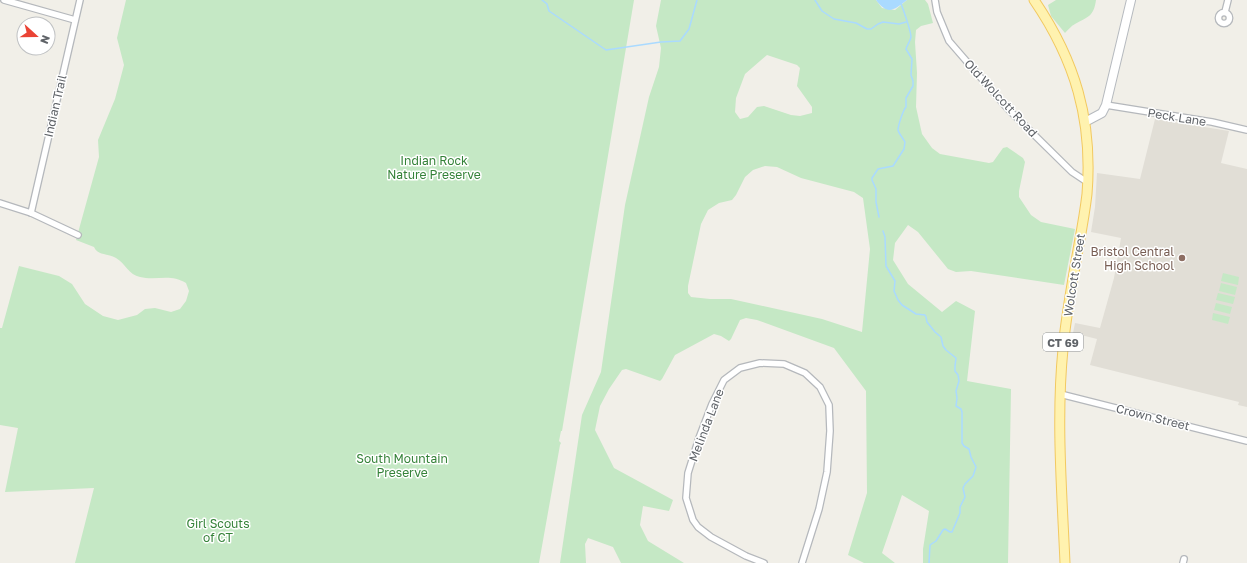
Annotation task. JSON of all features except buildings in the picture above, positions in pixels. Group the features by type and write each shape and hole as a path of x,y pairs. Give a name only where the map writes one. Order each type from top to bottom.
{"main road":[{"name":"CT 69","path":"1034,0 1064,51 1078,89 1085,122"},
{"path":"1085,122 1102,113 1106,105 1131,0"},
{"name":"Wolcott Street","path":"1064,563 1060,394 1064,341 1071,288 1085,208 1088,155 1085,122"}],"street":[{"path":"4,0 75,20"},
{"name":"Indian Trail","path":"31,213 80,0"},
{"name":"Old Wolcott Road","path":"935,0 937,12 949,41 1007,108 1072,172 1087,182"},
{"path":"1225,12 1228,0"},
{"name":"Peck Lane","path":"1106,105 1212,122 1247,130"},
{"path":"0,203 31,213 78,235"},
{"name":"Melinda Lane","path":"764,563 746,556 711,537 698,527 693,520 686,498 688,473 699,438 712,404 724,380 740,368 760,363 784,364 805,372 820,388 829,405 830,431 826,472 819,509 802,563"},
{"name":"Crown Street","path":"1060,394 1247,441"}],"shaded area":[{"name":"Bristol Central High School","path":"1155,119 1229,131 1221,163 1247,169 1247,407 1238,405 1239,402 1090,365 1097,339 1073,333 1075,323 1100,328 1114,278 1121,238 1091,232 1095,207 1097,173 1140,179"}],"green space":[{"path":"126,0 634,0 562,431 559,441 561,443 539,563 75,563 94,488 5,492 18,428 0,425 0,328 2,328 19,266 59,276 72,284 85,304 103,316 118,320 137,315 145,309 155,308 171,312 180,309 186,301 189,291 186,283 174,278 146,278 136,276 116,258 98,252 94,247 76,240 99,157 98,140 115,99 124,65 117,38"},
{"path":"661,0 876,0 882,8 895,10 907,0 925,0 928,4 933,23 921,26 916,30 915,42 917,73 916,107 922,134 932,148 940,154 989,163 993,162 1003,148 1007,147 1023,158 1025,162 1019,197 1031,215 1041,222 1075,229 1064,285 971,271 956,272 948,269 918,232 908,225 895,243 893,260 908,284 942,312 956,301 975,311 967,381 1011,389 1008,563 923,563 923,549 929,511 902,495 882,553 895,563 864,563 848,555 867,493 866,391 834,348 757,320 746,318 740,320 729,341 714,334 675,355 660,381 626,369 622,370 600,406 595,430 614,468 673,500 669,511 643,506 640,525 648,541 684,563 621,563 613,547 588,538 585,544 586,563 560,563 582,415 601,372 625,205 649,97 659,67 661,48 656,26","holes":["767,55 797,65 800,68 797,86 812,107 812,113 800,116 791,115 764,106 757,107 748,117 740,119 735,112 736,98 745,74","765,166 777,167 801,178 854,192 863,198 870,249 862,332 822,319 731,299 691,297 688,293 688,286 701,224 708,210 719,203 732,200 745,177 753,170"]},
{"path":"1056,0 1096,0 1092,13 1071,27 1065,33 1051,16 1048,5"},
{"path":"1223,273 1239,277 1238,285 1221,281"},
{"path":"1221,283 1237,287 1235,295 1219,291"},
{"path":"1218,293 1235,297 1233,304 1216,300"},
{"path":"1216,303 1232,307 1230,314 1214,310"},
{"path":"1213,313 1230,317 1228,324 1212,320"}],"water":[{"path":"876,0 907,0 895,9 888,10 880,5"}],"waterway":[{"path":"542,0 547,4 549,11 606,50 661,42 680,41 689,29 697,0"},
{"path":"815,0 822,11 834,19 856,23 867,29 871,29 883,22 899,24 906,22"},
{"path":"879,217 876,202 876,189 872,178 878,169 893,166 904,149 905,142 898,128 906,107 906,98 913,86 911,75 912,59 906,49 911,39 911,34 899,0"},
{"path":"883,231 885,237 886,266 895,281 894,291 898,300 902,305 916,314 925,315 927,322 941,337 943,346 956,358 955,371 958,375 959,381 956,391 956,406 961,409 962,412 962,443 969,449 976,467 973,476 963,488 965,497 960,507 960,513 952,532 945,529 943,530 936,541 930,545 929,563"}],"place":[{"name":"Bristol Central High School","path":"1182,258"}],"park label":[{"name":"Indian Rock Nature Preserve","path":"434,167"},
{"name":"South Mountain Preserve","path":"402,465"},
{"name":"Girl Scouts of CT","path":"218,530"}]}
